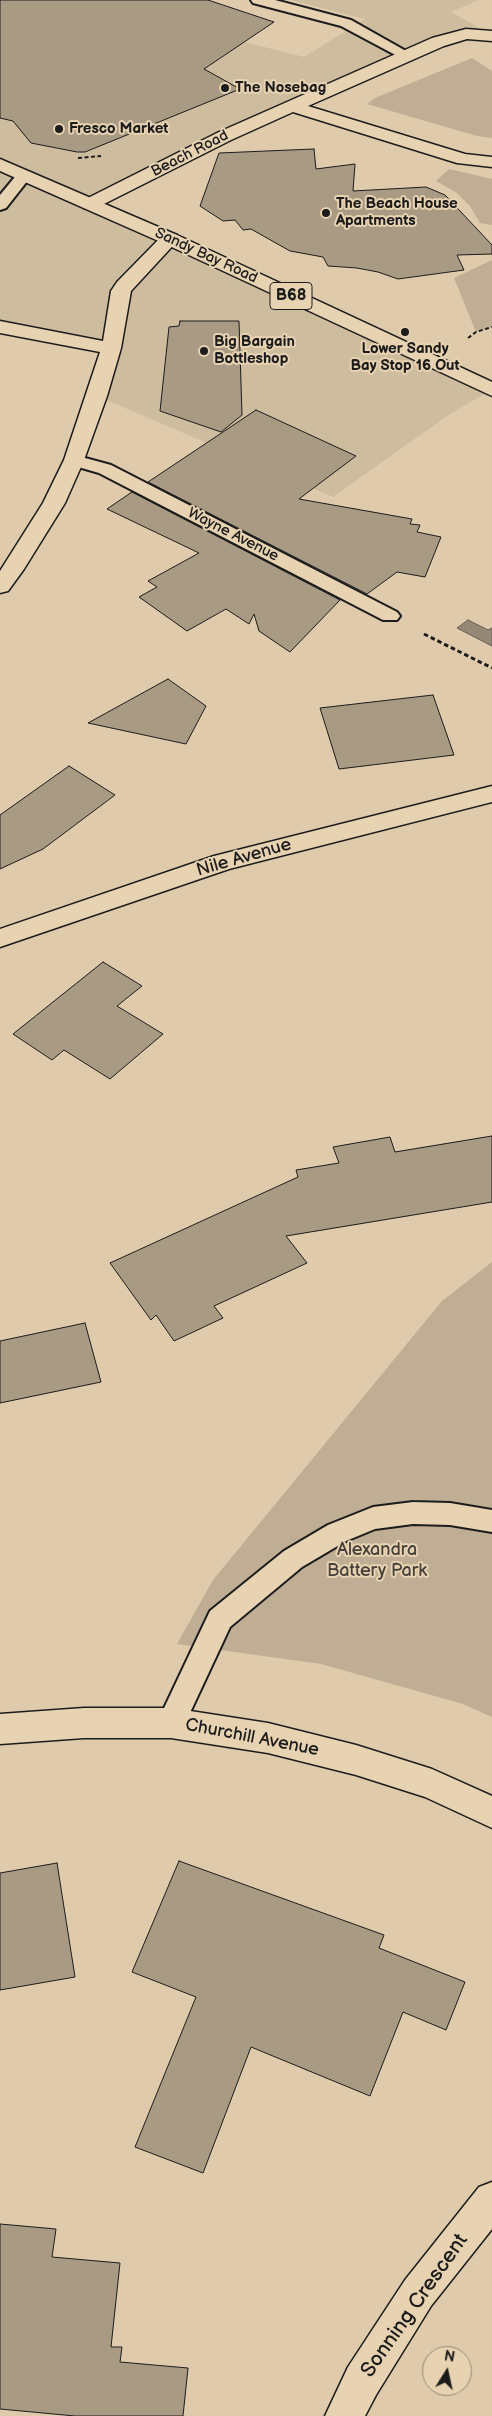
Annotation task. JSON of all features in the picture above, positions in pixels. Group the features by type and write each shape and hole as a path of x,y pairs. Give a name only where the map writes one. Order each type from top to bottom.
{"street":[{"name":"Beach Road","path":"90,204 291,106 438,42 466,34 492,36"},
{"path":"291,106 463,159 492,162"},
{"name":"Sandy Bay Road","path":"0,164 170,239 492,390"},
{"path":"0,586 54,503 74,460 97,396 110,348 121,291 126,282 170,239"},
{"path":"0,327 110,348"},
{"name":"Nile Avenue","path":"0,938 223,862 492,794"},
{"name":"Churchill Avenue","path":"0,1729 84,1723 171,1723 268,1738 356,1760 432,1784 492,1813"},
{"name":"Sonning Crescent","path":"344,2416 362,2380 418,2293 492,2200"}],"lane":[{"path":"258,0 346,23 406,56"},
{"path":"0,205 24,175"},
{"name":"Wayne Avenue","path":"74,460 105,469 390,616"},
{"path":"171,1723 220,1619 293,1559 337,1533 373,1518 413,1513 450,1514 492,1521"}],"path":[{"path":"390,616 492,668"}],"shaded area":[{"path":"290,0 479,0 451,12 476,26 479,35 466,34 90,204 491,390 450,414 333,497 97,396 110,348 0,327 0,24 145,17 304,57 365,19"},
{"path":"468,620 488,630 492,628 492,646 457,628"}],"green space":[{"path":"472,58 492,71 492,138 477,136 367,104 375,98"},
{"path":"449,169 492,179 492,225 480,223 470,206 457,193 436,181"},
{"path":"492,260 492,327 476,332 454,278"},
{"name":"Alexandra Battery Park","path":"492,1262 492,1717 463,1704 321,1664 177,1644 213,1580 442,1301"}],"building":[{"path":"0,0 208,0 274,22 204,69 240,89 85,152 77,152 31,143 13,121 0,118"},
{"name":"The Beach House Apartments","path":"314,149 316,169 355,164 353,191 426,187 445,195 492,245 492,254 457,255 464,270 398,279 378,272 357,268 328,266 323,257 290,251 251,229 243,230 235,220 223,221 200,206 219,153"},
{"path":"180,321 239,321 242,415 221,432 160,411 169,327 179,326"},
{"path":"256,410 356,456 299,499 412,519 410,524 420,525 417,532 441,537 425,577 397,572 367,594 148,482"},
{"path":"132,492 340,600 290,652 259,631 254,614 249,624 226,609 187,631 139,597 157,587 148,581 199,553 107,509"},
{"path":"168,679 206,706 186,744 88,723"},
{"path":"433,695 454,755 339,769 320,708"},
{"path":"69,766 115,795 43,849 0,869 0,815"},
{"path":"103,962 142,986 117,1006 163,1034 110,1079 64,1050 52,1060 13,1034"},
{"path":"492,1136 492,1202 286,1236 307,1263 214,1306 223,1318 174,1341 156,1315 151,1320 110,1263 298,1177 296,1170 339,1163 333,1147 390,1137 395,1152"},
{"path":"85,1323 101,1382 0,1403 0,1341"},
{"path":"179,1861 384,1935 379,1948 465,1982 446,2030 403,2012 370,2096 251,2047 203,2173 135,2147 196,1997 132,1972"},
{"path":"57,1863 75,1977 0,1990 0,1873"},
{"path":"0,2224 56,2229 52,2257 120,2263 111,2347 122,2347 120,2362 188,2368 183,2416 75,2416 0,2409"}],"place":[{"name":"The Nosebag","path":"225,88"},
{"name":"Fresco Market","path":"59,129"},
{"name":"The Beach House Apartments","path":"326,213"},
{"name":"Lower Sandy Bay Stop 16 Out","path":"405,332"},
{"name":"Big Bargain Bottleshop","path":"204,351"}]}
